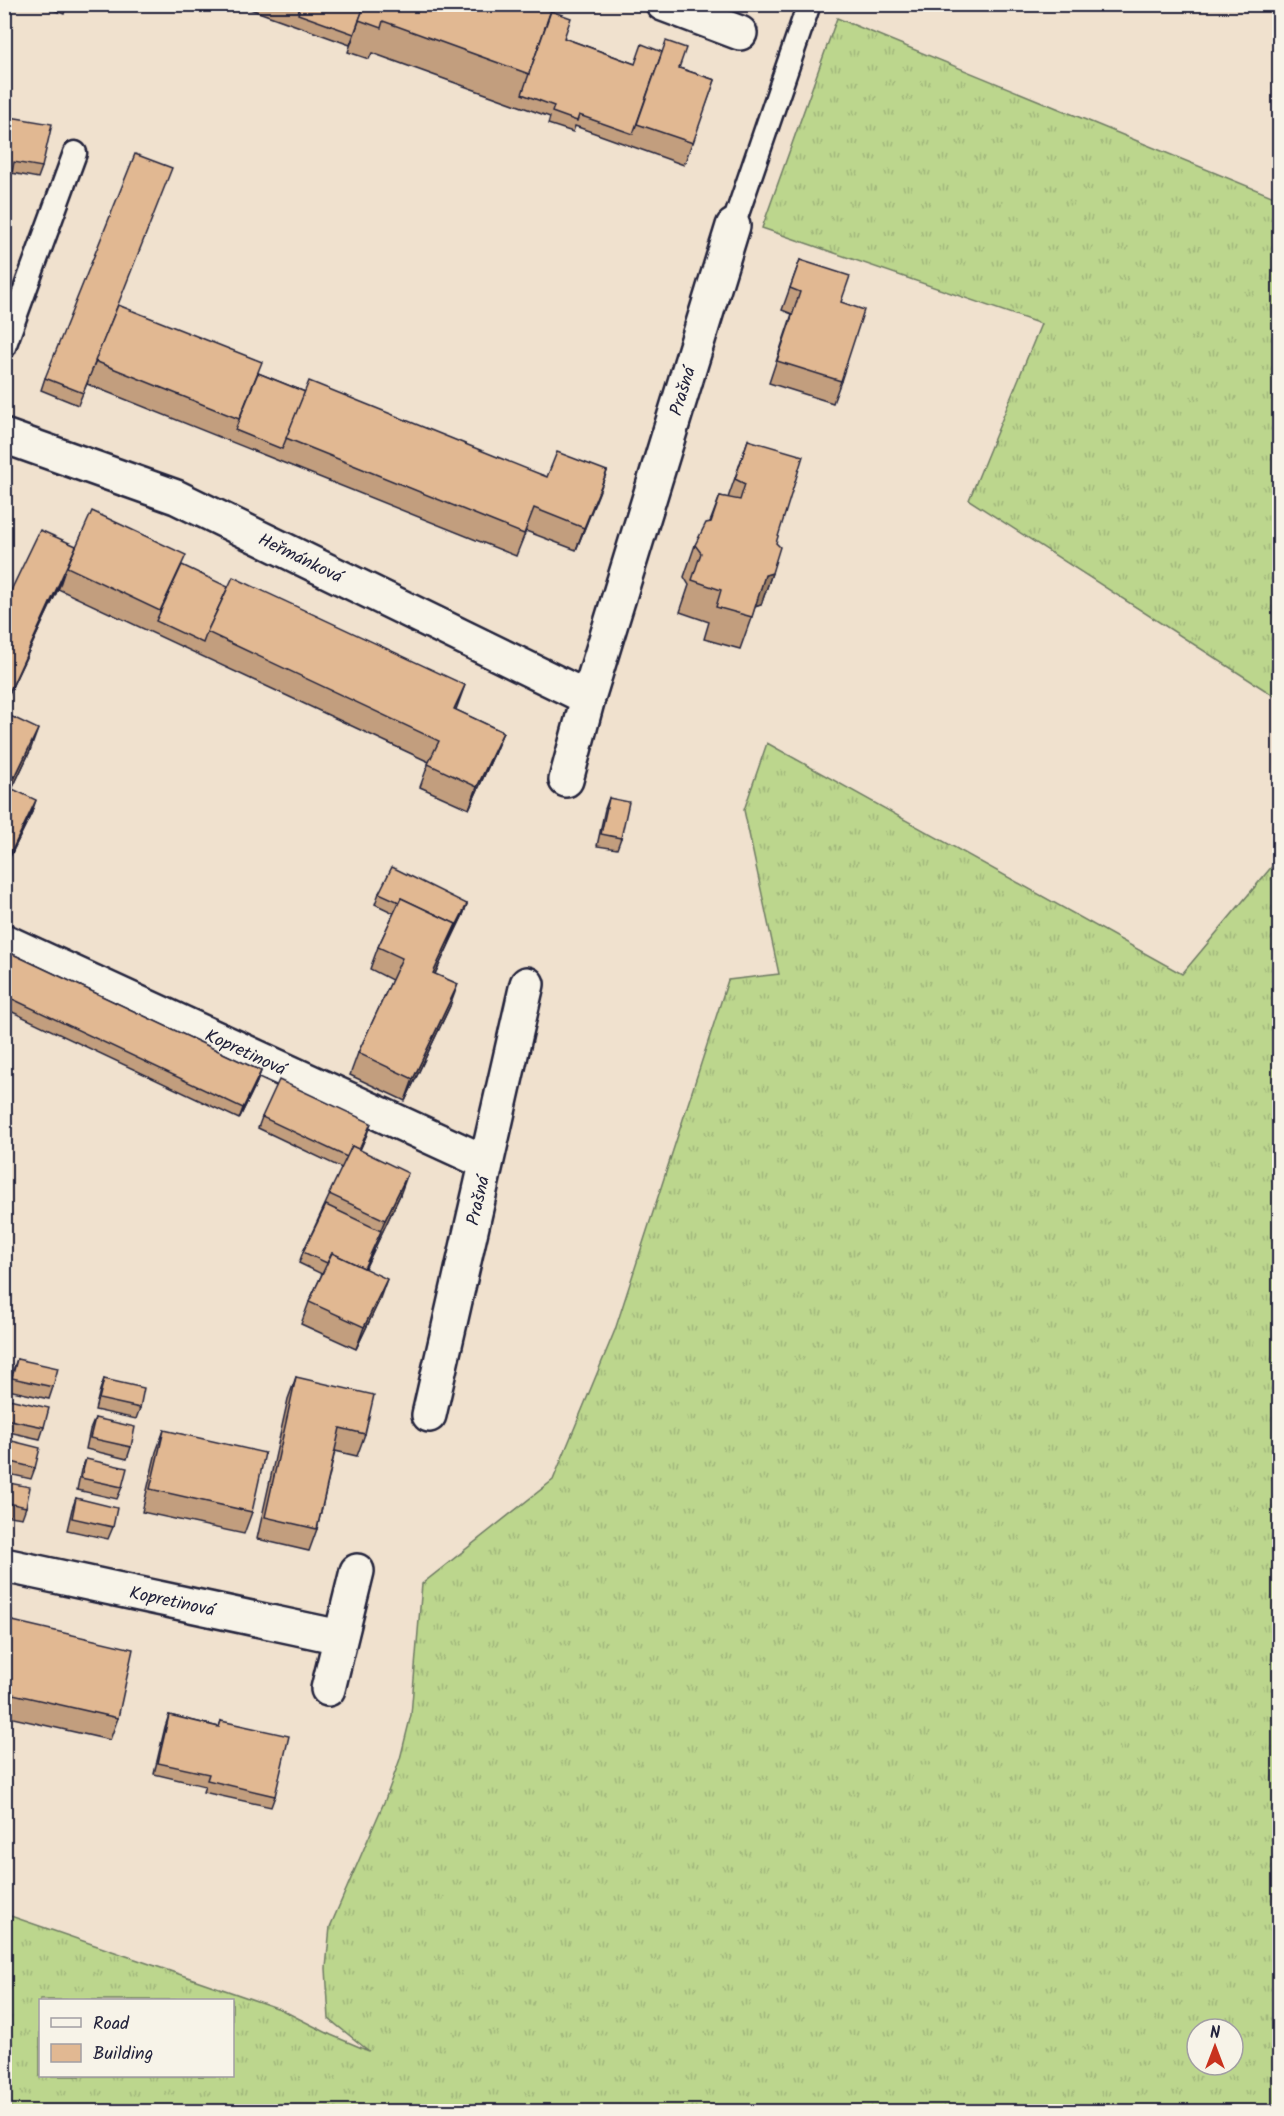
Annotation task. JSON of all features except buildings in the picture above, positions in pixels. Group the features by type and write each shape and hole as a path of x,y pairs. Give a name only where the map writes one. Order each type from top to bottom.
{"street":[{"path":"663,4 740,33"},
{"name":"Prašná","path":"566,780 588,698 733,226"},
{"name":"Heřmánková","path":"4,436 176,497 588,698"},
{"name":"Kopretinová","path":"4,941 485,1162"},
{"name":"Prašná","path":"429,1415 527,984"},
{"name":"Kopretinová","path":"4,1565 340,1637"},
{"path":"328,1689 357,1571"}],"lane":[{"name":"Prašná","path":"733,226 809,4"},
{"path":"4,346 75,153"}],"green space":[{"path":"837,18 1279,199 1279,699 969,500 1041,324 762,228"},
{"path":"767,743 1182,974 1279,858 1279,2111 5,2111 5,1914 280,2009 369,2051 329,2019 326,1968 330,1927 385,1800 400,1759 411,1715 422,1584 553,1480 615,1330 728,980 779,974 744,810"}]}
